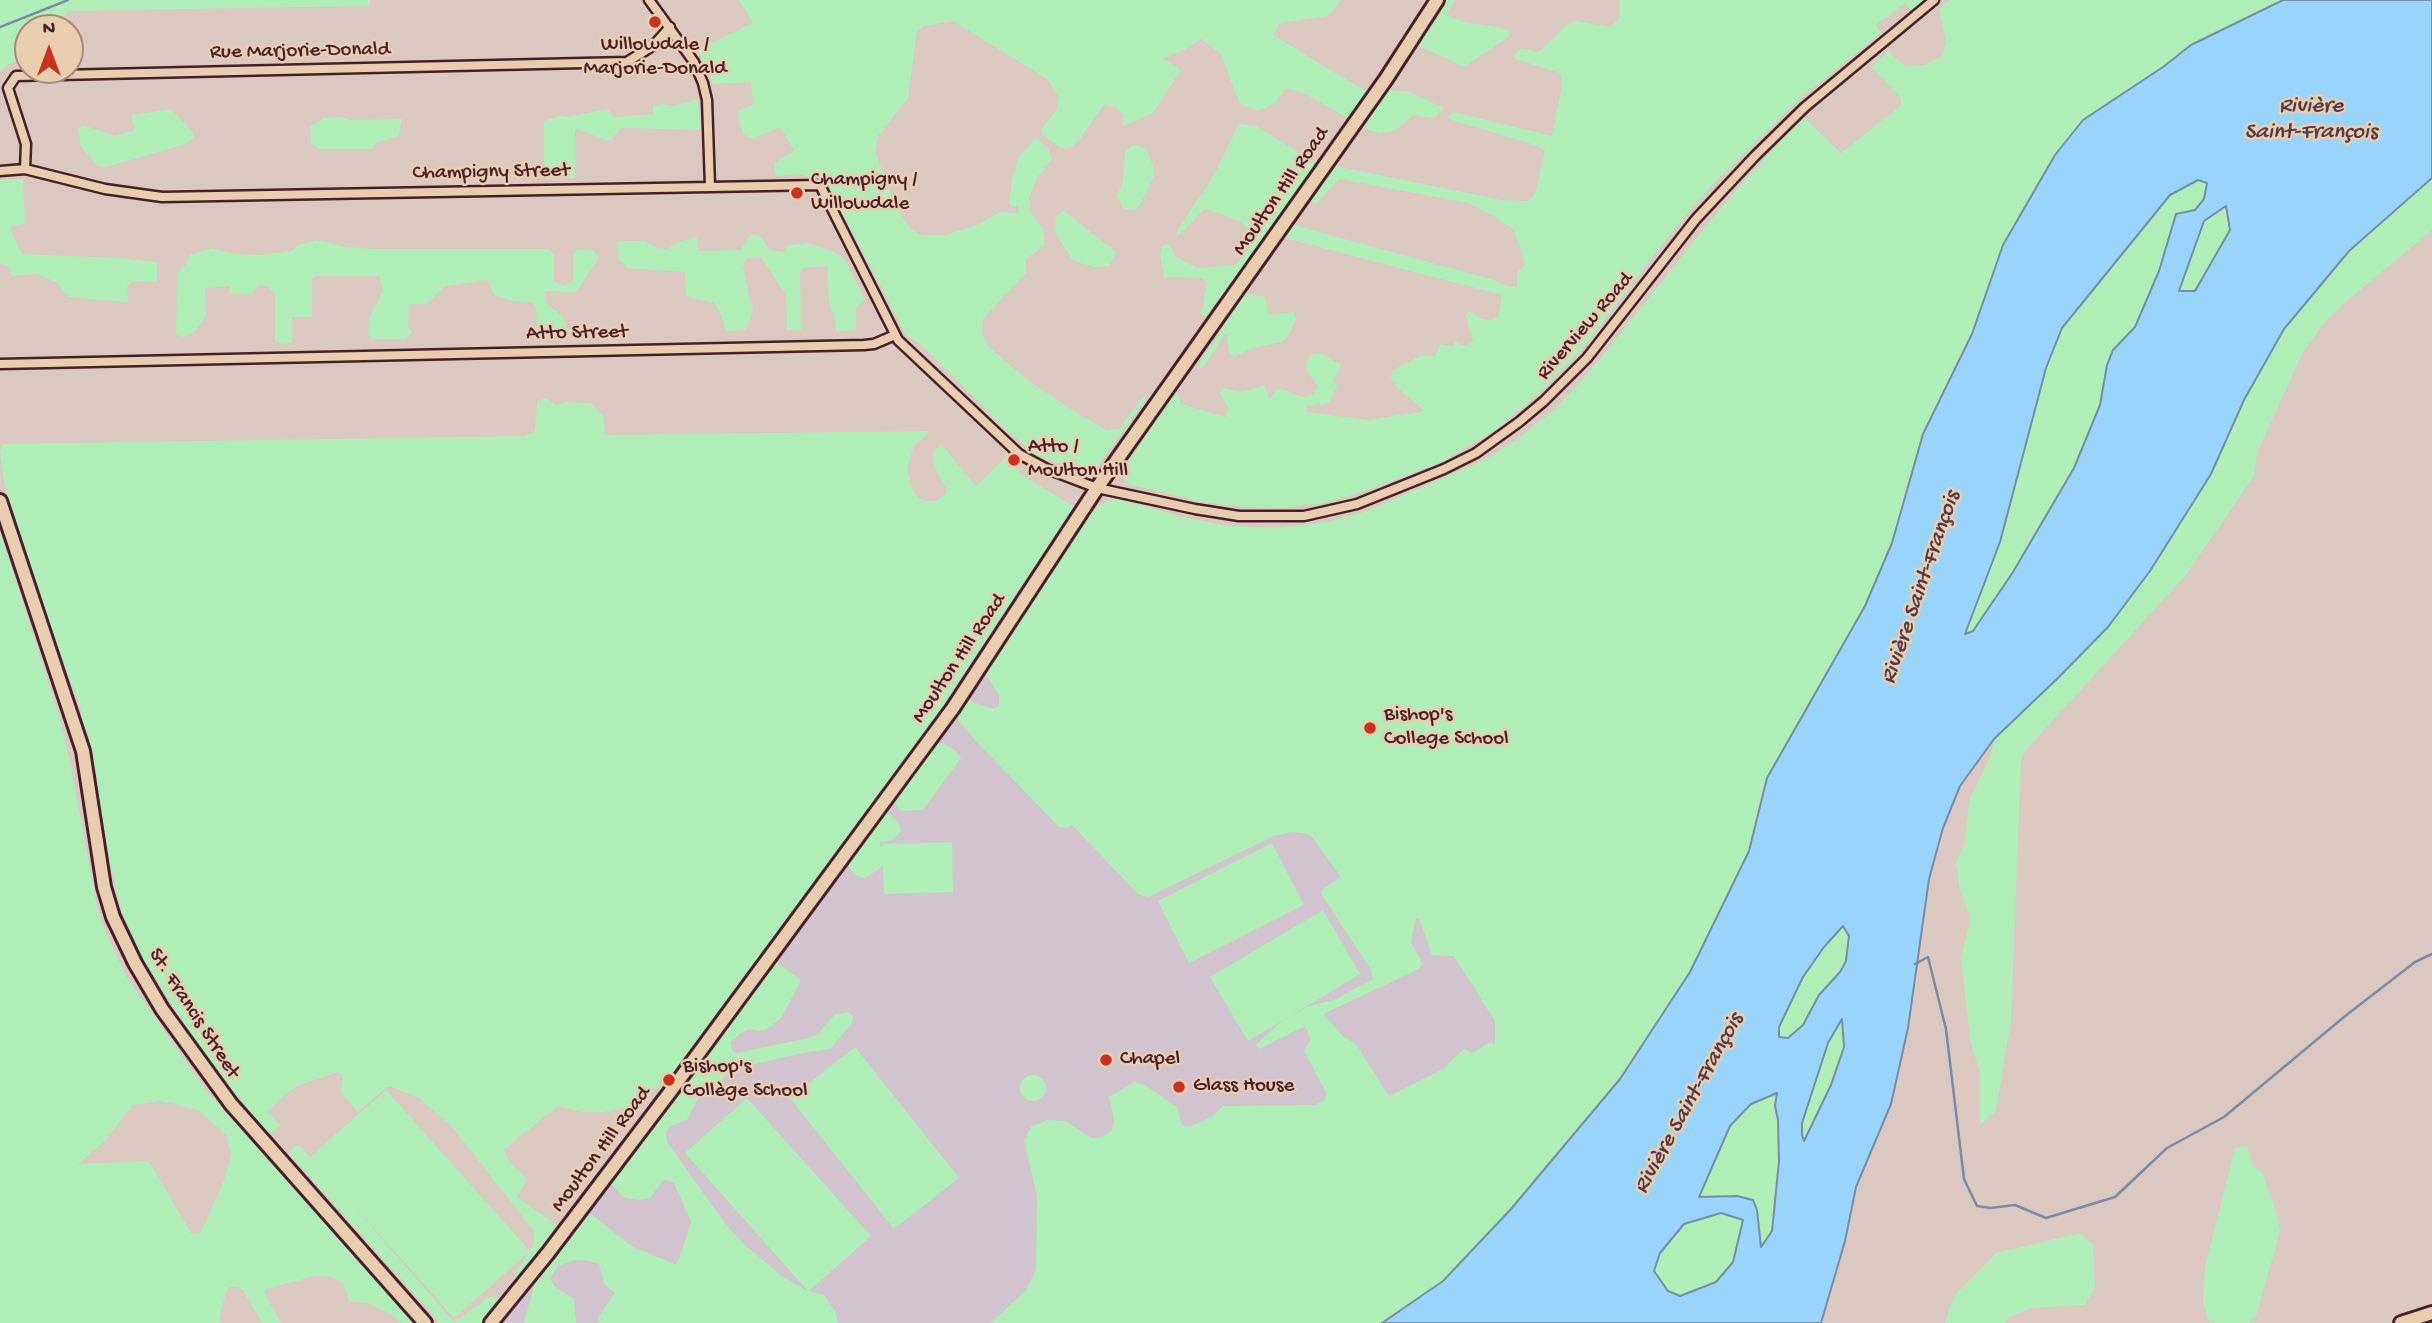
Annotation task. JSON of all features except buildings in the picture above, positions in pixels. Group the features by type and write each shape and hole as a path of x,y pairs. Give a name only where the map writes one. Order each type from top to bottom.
{"street":[{"path":"649,0 694,62 707,100 710,186"},
{"name":"Moulton Hill Road","path":"491,1323 608,1175 953,708 1097,488 1378,90 1437,0"},
{"name":"Riverview Road","path":"1097,488 1238,516 1304,516 1357,504 1444,469 1476,453 1544,401 1587,358 1696,219 1755,156 1805,107 1934,0"},
{"name":"Rue Marjorie-Donald","path":"25,169 26,144 8,88 16,76 627,62 654,45 670,27"},
{"name":"Champigny Street","path":"0,170 25,169 105,189 162,197 820,186 895,335"},
{"path":"895,335 1019,454 1046,469 1097,488"},
{"name":"Atto Street","path":"0,364 864,345 874,344 895,335"},
{"name":"St. Francis Street","path":"0,501 83,751 104,887 113,917 135,963 167,1018 231,1104 425,1323"},
{"path":"2401,1323 2430,1313"}],"shaded area":[{"name":"Bishop's College School","path":"1804,117 1987,288 1382,1323 500,1323 934,745 1091,512 1108,501 1118,499 1223,525 1274,528 1327,522 1367,511 1484,460 1516,440 1555,409 1595,365 1718,211"}],"green space":[{"path":"0,0 371,0 369,6 14,14 14,62 0,72"},
{"path":"739,0 1341,0 1328,16 1280,23 1273,35 1367,92 1348,118 1302,92 1286,89 1275,103 1259,111 1240,104 1220,53 1201,39 1184,50 1163,58 1181,70 1152,114 1123,126 1124,115 1117,107 1104,105 1079,140 1071,147 1060,148 1042,134 1042,129 1056,110 1059,98 1047,79 953,21 924,26 917,32 908,98 879,135 875,151 895,206 911,229 922,235 945,235 977,225 1000,212 1019,213 1018,207 1009,205 1012,180 1018,158 1036,138 1048,148 1052,158 1037,178 1029,198 1031,214 1042,227 1045,245 1026,259 1026,273 983,319 982,334 989,347 1029,381 1107,430 1119,429 1146,393 1145,401 1094,471 1088,474 1036,455 1004,428 922,345 906,335 829,187 821,180 799,174 776,176 774,164 794,150 780,127 752,139 743,134 737,114 739,110 753,105 751,82 712,84 697,50 753,23"},
{"path":"1444,0 1455,0 1446,15 1464,22 1503,28 1509,31 1509,37 1464,67 1417,45"},
{"path":"1619,0 1923,0 1912,11 1905,3 1876,25 1881,33 1794,104 1715,182 1668,237 1582,349 1540,392 1497,429 1442,462 1326,503 1284,508 1201,502 1132,485 1123,479 1122,471 1177,390 1181,404 1226,417 1228,408 1220,393 1222,388 1243,392 1265,385 1269,400 1278,388 1303,397 1314,394 1318,387 1307,371 1306,361 1314,353 1324,355 1341,365 1334,379 1337,387 1329,403 1307,406 1306,412 1369,420 1425,411 1391,379 1393,370 1420,356 1435,356 1440,344 1452,346 1456,342 1464,346 1473,342 1466,315 1469,311 1482,319 1491,320 1498,317 1502,295 1285,238 1294,225 1517,287 1517,273 1525,264 1513,229 1468,203 1339,179 1316,204 1310,201 1336,166 1501,200 1528,201 1535,194 1545,151 1538,146 1449,119 1448,116 1453,112 1552,136 1562,84 1560,73 1515,59 1514,54 1522,48 1536,52 1541,50 1569,23 1576,21 1611,27 1620,17"},
{"name":"Bishop's College School","path":"1949,0 2283,0 2191,45 2055,155 2003,245 1972,334 1923,434 1892,543 1865,606 1767,778 1749,851 1690,972 1620,1079 1511,1209 1443,1281 1382,1323 991,1323 1026,1290 1036,1270 1037,1195 1024,1141 1031,1127 1047,1120 1066,1121 1091,1138 1102,1137 1112,1130 1114,1118 1109,1097 1134,1082 1145,1085 1177,1107 1182,1125 1189,1127 1211,1117 1223,1106 1314,1105 1324,1101 1327,1094 1304,1051 1311,1039 1305,1026 1259,1049 1256,1044 1283,1020 1248,1041 1210,977 1323,910 1360,974 1284,1020 1309,1006 1334,1000 1373,979 1371,970 1321,894 1323,889 1341,877 1312,837 1305,833 1291,832 1274,836 1148,897 1139,895 1072,825 1067,828 1059,827 959,721 957,712 964,699 993,709 999,706 999,695 984,671 1091,512 1108,501 1118,499 1223,525 1274,528 1327,522 1367,511 1484,460 1516,440 1555,409 1595,365 1718,211 1804,117 1841,153 1901,105 1901,98 1871,67 1888,51 1905,66 1924,65 1941,57 1946,43 1939,9","holes":["1416,918 1419,918 1432,955 1454,956 1495,1021 1495,1044 1489,1043 1472,1053 1464,1049 1443,1069 1389,1096 1356,1044 1344,1037 1323,1014 1419,969 1422,963 1411,942"]},
{"path":"1386,90 1407,91 1442,107 1443,110 1434,118 1413,115 1395,131 1380,133 1363,129"},
{"path":"698,99 701,130 621,128 611,140 604,140 578,129 575,131 575,178 544,179 544,121 607,109 615,117 653,114 653,106 671,106"},
{"path":"171,109 192,131 194,138 183,145 106,167 97,166 81,146 78,129 83,125 115,136 135,130 131,115"},
{"path":"342,117 350,120 402,119 399,136 376,143 372,149 321,149 311,144 310,127 324,118"},
{"path":"1239,124 1256,126 1319,165 1206,316 1201,315 1207,282 1201,278 1164,277 1160,254 1162,245 1169,244 1175,256 1197,268 1236,265 1258,235 1237,220 1205,209 1177,237 1177,230 1212,179"},
{"path":"1134,145 1145,148 1153,165 1154,176 1140,205 1134,211 1123,208 1117,196 1123,181 1125,151"},
{"path":"2432,178 2432,230 2322,325 2302,354 2257,453 2254,476 2185,576 2025,751 2021,760 2011,1020 1996,1111 1980,1125 1980,1073 1970,1040 1961,958 1969,915 1959,886 1956,863 1965,842 1969,801 1991,755 1994,739 2108,627 2150,571 2211,474 2244,400 2284,329 2349,251"},
{"path":"23,179 25,224 10,226 22,254 157,262 157,282 132,281 127,287 128,302 68,297 56,282 37,274 11,276 10,268 0,263 0,180"},
{"path":"2198,180 2207,183 2204,199 2195,210 2176,214 2159,271 2135,327 2113,350 2107,365 2100,405 2074,468 2013,572 1973,631 1965,635 2000,542 2046,368 2062,328 2170,195"},
{"path":"2227,206 2231,230 2195,291 2179,291 2204,221"},
{"path":"1064,211 1116,252 1109,266 1095,267 1073,261 1055,232 1055,216"},
{"path":"751,235 760,236 769,250 786,252 785,246 808,243 832,251 845,259 865,300 856,307 856,330 836,331 829,301 827,266 804,268 800,272 801,330 787,330 786,294 761,258 746,258 743,269 753,310 746,330 725,331 722,316 714,303 686,296 685,272 628,268 619,259 616,243 646,241 655,248 667,249 697,237 698,251 741,250"},
{"path":"316,240 346,247 376,249 549,249 554,255 554,282 565,285 573,280 573,255 578,249 592,250 599,257 576,292 545,291 546,303 560,314 566,323 566,335 537,335 536,307 533,303 494,295 487,280 446,286 426,304 409,304 408,326 412,333 406,339 373,339 368,335 369,318 383,291 379,276 316,276 312,278 312,317 292,317 292,343 281,344 275,341 275,294 267,286 259,285 252,294 230,294 230,286 205,288 206,317 195,331 184,337 176,335 177,273 185,266 190,255 211,248 234,254 261,255 291,251 298,245"},
{"path":"1246,293 1265,297 1269,315 1294,312 1296,320 1288,336 1282,342 1252,348 1234,357 1229,352 1227,334 1224,335 1203,368 1196,368"},
{"path":"547,398 556,405 567,402 591,403 603,416 605,435 930,431 914,446 907,469 914,494 924,501 935,501 945,495 947,490 934,466 933,451 941,444 976,486 1005,458 1025,477 1072,505 1072,510 858,830 666,1086 661,1083 648,1095 626,1108 582,1112 558,1106 504,1149 509,1162 527,1179 517,1197 557,1225 514,1284 514,1276 528,1253 454,1318 343,1194 454,1322 489,1297 499,1297 499,1301 481,1323 440,1323 291,1156 289,1153 294,1146 300,1146 310,1157 386,1090 530,1251 534,1245 534,1231 452,1127 419,1098 387,1087 358,1112 341,1093 343,1075 338,1072 297,1086 283,1096 268,1112 280,1125 269,1135 203,1054 136,947 125,920 116,891 80,707 14,518 4,482 0,451 3,444 524,436 535,431 537,401"},
{"path":"0,532 59,715 97,906 108,938 127,977 205,1089 414,1323 401,1323 391,1314 368,1303 349,1301 343,1283 332,1277 316,1276 266,1289 264,1292 281,1323 262,1323 243,1290 228,1287 219,1317 220,1323 0,1323","holes":["160,1101 198,1110 227,1136 231,1155 224,1180 200,1234 191,1233 149,1161 78,1164 103,1143 133,1105"]},
{"path":"943,743 956,751 961,758 923,810 901,811 893,801 934,745"},
{"path":"885,811 898,821 901,831 893,840 880,842 882,851 882,844 952,842 953,892 884,894 883,866 865,878 855,875 846,863"},
{"path":"1272,843 1304,905 1189,963 1158,901"},
{"path":"1842,925 1849,936 1846,961 1840,972 1819,995 1803,1025 1788,1038 1779,1037 1779,1027 1803,977"},
{"path":"774,960 800,979 800,982 782,1017 766,1030 750,1029 741,1033 731,1042 732,1051 737,1053 809,1038 818,1034 835,1014 849,1012 853,1017 851,1025 830,1049 730,1070 720,1082 703,1089 687,1120 670,1126 666,1132 667,1142 724,1222 745,1245 782,1276 808,1291 685,1153 747,1098 871,1236 809,1291 824,1295 835,1311 838,1323 600,1323 597,1319 615,1293 604,1284 599,1264 574,1260 558,1266 550,1278 554,1286 574,1299 576,1323 524,1323 536,1277 584,1215 591,1214 633,1247 675,1264 678,1262 691,1222 674,1183 664,1179 650,1198 639,1200 625,1198 609,1182"},
{"path":"1843,1017 1844,1047 1831,1085 1805,1142 1802,1123 1828,1043"},
{"path":"855,1047 959,1178 894,1229 790,1098"},
{"path":"1033,1075 1042,1079 1046,1088 1042,1097 1033,1101 1024,1097 1020,1088 1024,1079"},
{"path":"1778,1093 1775,1106 1779,1161 1772,1231 1761,1248 1757,1210 1699,1198 1730,1126 1751,1104"},
{"path":"2247,1146 2253,1167 2262,1172 2278,1217 2280,1232 2256,1316 2249,1323 2215,1323 2208,1320 2203,1301 2205,1267 2235,1148"},
{"path":"1721,1213 1743,1220 1733,1262 1716,1282 1680,1296 1668,1291 1654,1271 1660,1253 1684,1224"},
{"path":"2080,1233 2093,1245 2095,1286 2085,1305 2032,1308 2009,1317 2005,1323 1945,1323 1954,1296 1996,1253"}],"water":[{"name":"Rivière Saint-François","path":"2283,0 2432,0 2432,178 2349,251 2284,329 2244,400 2211,474 2150,571 2108,627 1994,739 1960,786 1943,828 1929,879 1908,1028 1891,1104 1856,1187 1845,1241 1821,1323 1382,1323 1443,1281 1511,1209 1620,1079 1690,972 1749,851 1767,778 1865,606 1892,543 1923,434 1972,334 2003,245 2055,155 2083,120 2191,45","holes":["2198,180 2207,183 2204,199 2195,210 2176,214 2159,271 2135,327 2113,350 2107,365 2100,405 2074,468 2013,572 1973,631 1965,634 2000,542 2046,368 2062,328 2170,195","2226,206 2230,230 2195,291 2179,291 2204,221","1843,926 1849,936 1846,961 1840,972 1819,995 1803,1025 1788,1038 1779,1037 1779,1027 1803,977 1824,947","1842,1019 1844,1047 1831,1085 1804,1141 1802,1123 1828,1043","1777,1093 1775,1106 1779,1161 1772,1231 1761,1247 1757,1210 1753,1200 1737,1196 1699,1197 1730,1126 1751,1104","1721,1213 1743,1220 1733,1262 1716,1282 1680,1296 1668,1291 1654,1271 1660,1253 1684,1224"]}],"waterway":[{"path":"0,27 68,0"},
{"path":"1915,964 1928,957 1946,1029 1964,1179 1977,1206 1990,1208 2015,1205 2046,1218 2115,1197 2167,1148 2224,1117 2344,1017 2415,962 2432,954"}],"place":[{"name":"Willowdale / Marjorie-Donald","path":"655,22"},
{"name":"Champigny / Willowdale","path":"797,193"},
{"name":"Atto / Moulton Hill","path":"1014,460"},
{"name":"Bishop's College School","path":"1370,728"},
{"name":"Chapel","path":"1106,1060"},
{"name":"Bishop's Collège School","path":"669,1080"},
{"name":"Glass House","path":"1179,1087"}]}
